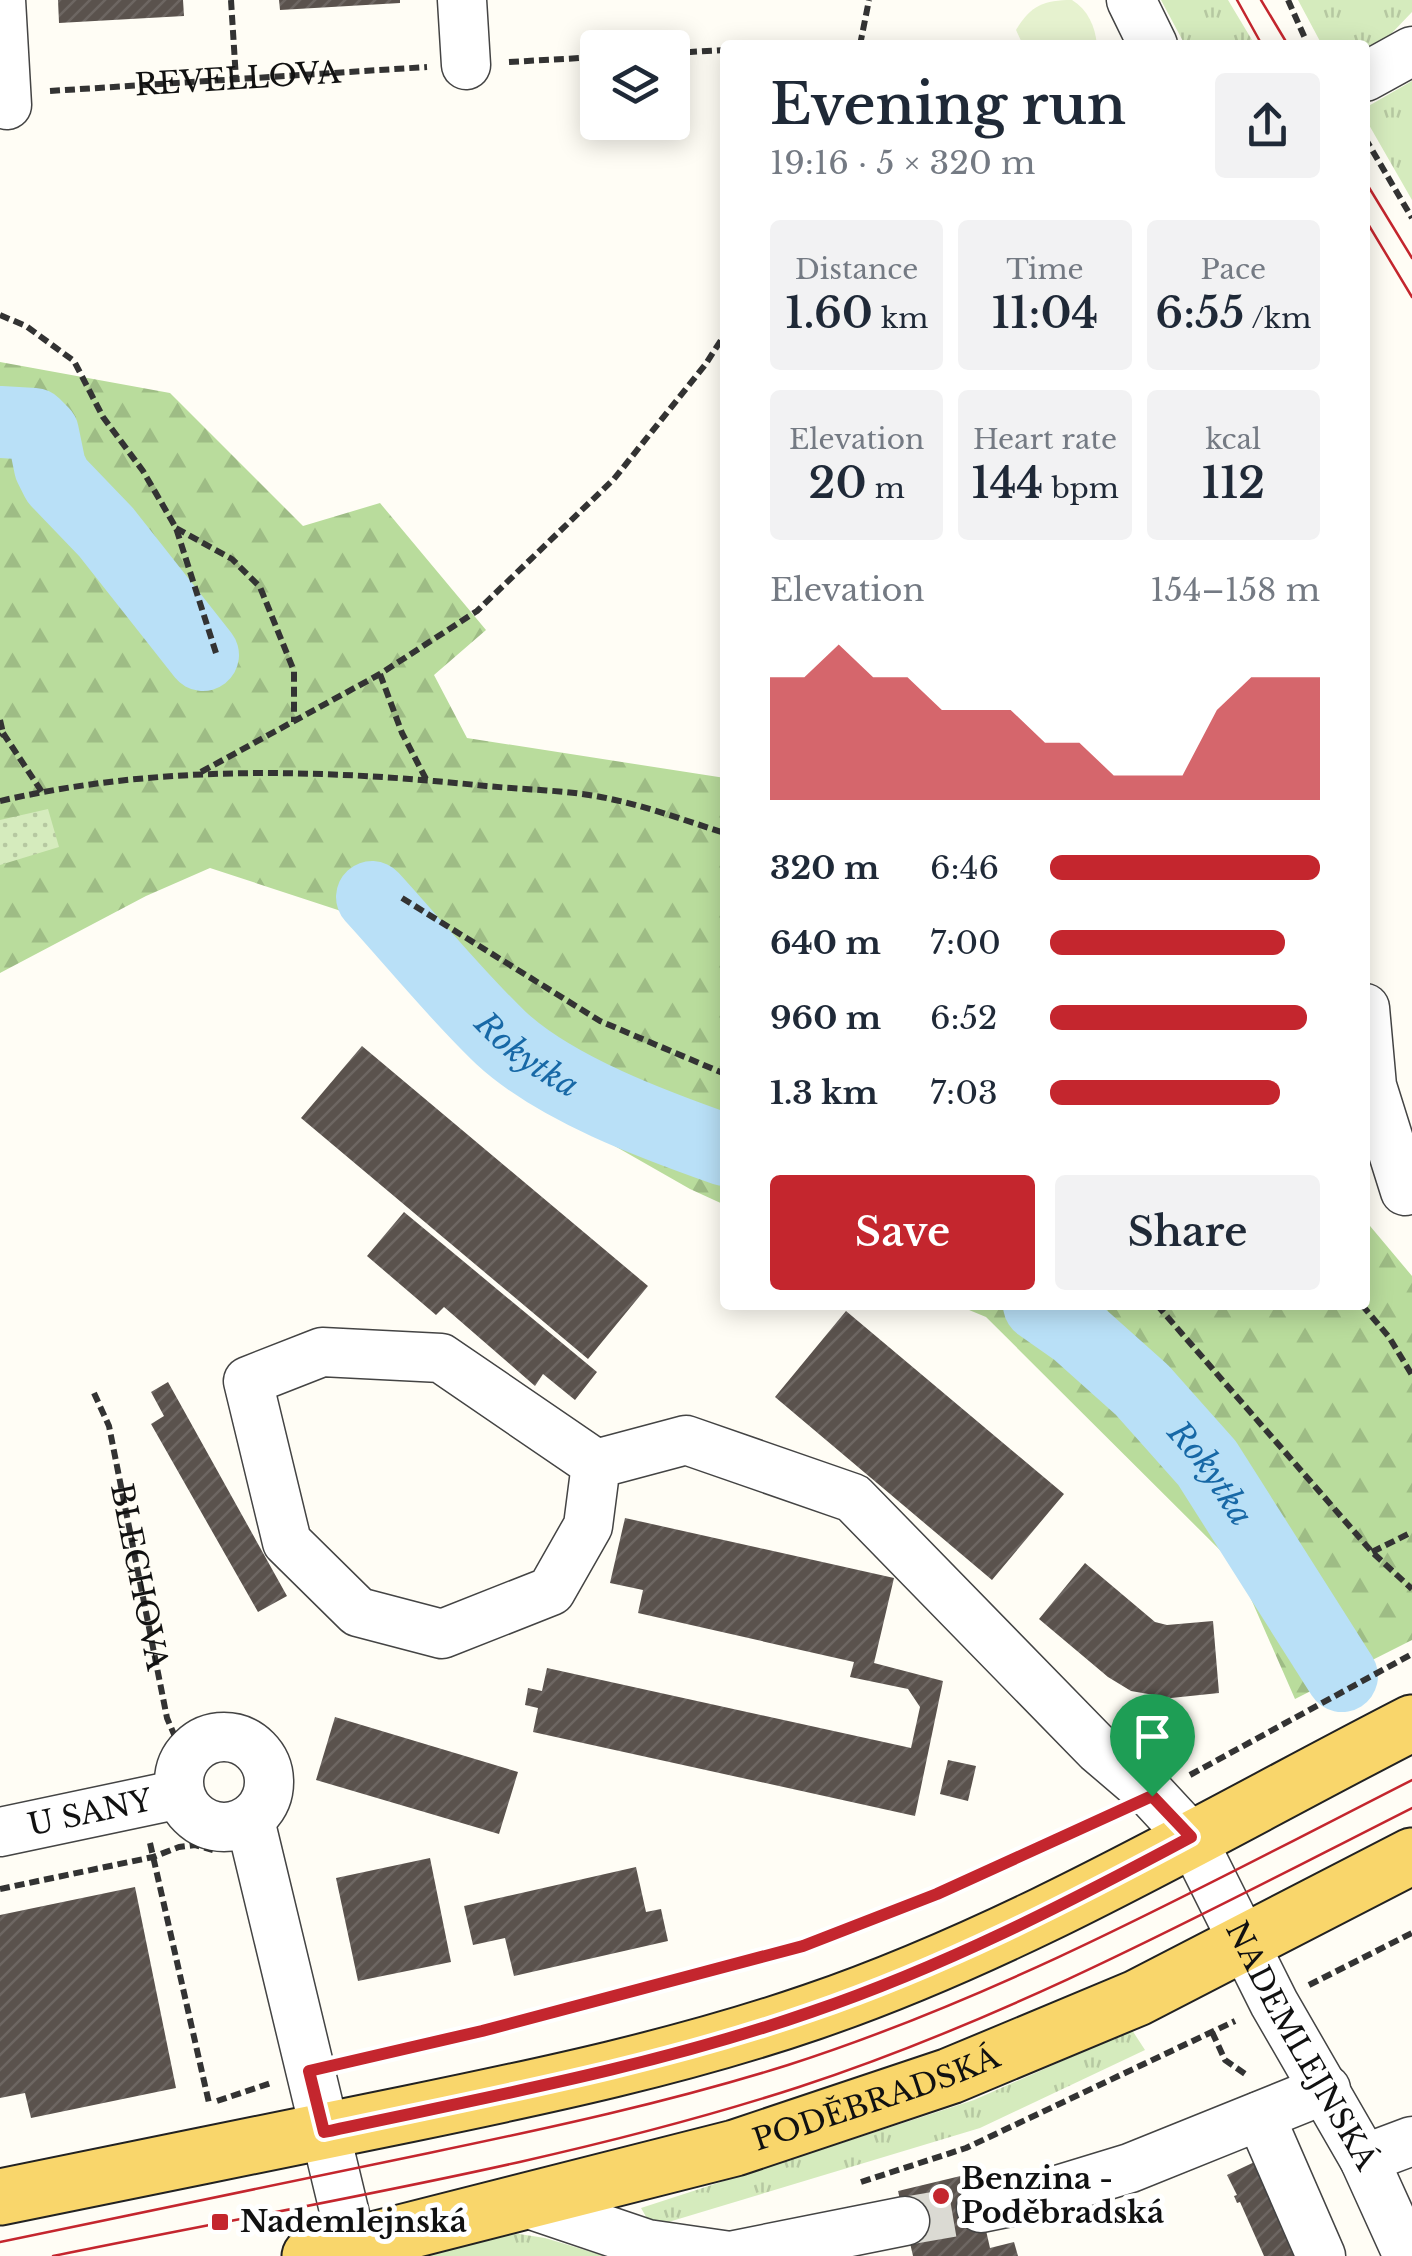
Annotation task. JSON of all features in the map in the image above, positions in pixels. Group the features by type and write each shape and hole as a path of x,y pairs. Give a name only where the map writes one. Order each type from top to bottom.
{"main road":[{"path":"0,2196 488,2098 703,2046 811,2012 992,1938 1086,1893 1412,1723"},
{"name":"PODĚBRADSKÁ","path":"339,2252 520,2201 735,2148 950,2076 1137,1998 1412,1856"}],"street":[{"path":"2,0 7,99"},
{"path":"462,0 466,64"},
{"path":"1131,0 1151,40"},
{"path":"1370,75 1412,51"},
{"path":"1370,1064 1372,1086 1408,1196"},
{"path":"1370,1154 1408,1196"},
{"path":"322,1352 440,1358 596,1464 588,1526 551,1590 442,1634 358,1612 287,1542 248,1381 322,1352"},
{"name":"NADEMLEJNSKÁ","path":"596,1464 686,1440 853,1498 1098,1749 1191,1837 1274,2003 1364,2159 1408,2256"},
{"path":"222,1737 250,1744 260,1754 270,1782 268,1796 250,1820 236,1827 206,1824 192,1816 168,1785 207,1739 222,1737"},
{"name":"U SANY","path":"0,1832 168,1785"},
{"path":"250,1820 324,2132 339,2252"},
{"path":"981,2208 1035,2197 1130,2168 1326,2088"},
{"path":"1260,2116 1320,2256"},
{"path":"1364,2159 1412,2141"},
{"path":"520,2201 647,2244 730,2256 905,2221"}],"path":[{"path":"231,0 236,78"},
{"path":"861,40 870,0"},
{"path":"1288,0 1306,40"},
{"path":"690,52 720,50"},
{"name":"REVELLOVA","path":"7,99 236,78 580,58"},
{"path":"1370,147 1412,218"},
{"path":"0,315 26,326 74,361 103,416 143,471 176,528 216,653"},
{"path":"200,772 294,724 477,611 614,479 720,342"},
{"path":"176,528 232,559 260,587 294,671 294,724"},
{"path":"380,674 402,733 427,780"},
{"path":"0,720 2,734 42,792"},
{"path":"0,801 200,772 260,771 427,780 613,799 720,831"},
{"path":"402,898 600,1020 720,1072"},
{"path":"1161,1310 1372,1552 1412,1588"},
{"path":"1366,1310 1389,1337 1412,1375"},
{"name":"BLECHOVA","path":"94,1393 109,1426 168,1718 168,1785 153,1856 209,2104"},
{"path":"1372,1552 1412,1532"},
{"path":"190,2107 309,2071 482,2031 803,1946 937,1894 1152,1796 1412,1654"},
{"path":"0,1889 153,1856"},
{"path":"860,2182 966,2148 1274,2003 1412,1933"}],"green space":[{"path":"1072,0 1082,9 1090,19 1096,40 1021,40 1016,30 1027,15 1054,1"},
{"path":"1161,0 1228,0 1252,40 1182,40"},
{"path":"1298,0 1412,0 1412,12 1391,34 1370,47 1370,40 1319,40"},
{"path":"1412,81 1412,200 1370,127 1370,105"},
{"path":"0,362 170,393 303,526 380,503 486,630 434,675 467,738 720,777 720,1203 513,1088 341,911 210,868 146,896 0,973"},
{"path":"48,809 59,847 0,865 0,820"},
{"path":"1370,1226 1412,1276 1412,1640 1295,1699 1237,1567 986,1317 969,1310 1370,1310"},
{"path":"1132,2030 1145,2050 980,2128 652,2227 641,2208 974,2100"},
{"path":"506,2232 545,2238 605,2256 424,2256"}],"building":[{"path":"58,0 183,0 184,16 59,23"},
{"path":"279,0 400,0 400,3 280,10"},
{"path":"362,1046 648,1286 588,1359 301,1118"},
{"path":"404,1212 597,1372 575,1400 543,1374 535,1386 444,1307 436,1315 367,1256"},
{"path":"846,1311 1064,1494 992,1580 775,1397"},
{"path":"168,1382 287,1596 258,1612 151,1424 164,1416 151,1392"},
{"path":"625,1518 894,1578 874,1663 943,1681 915,1816 533,1732 538,1708 525,1705 528,1688 542,1691 547,1668 911,1748 920,1707 908,1689 850,1677 854,1662 638,1613 643,1590 610,1583"},
{"path":"1085,1563 1155,1622 1167,1625 1213,1621 1219,1693 1171,1698 1131,1691 1108,1677 1039,1619"},
{"path":"335,1717 518,1772 499,1834 316,1780"},
{"path":"948,1760 976,1766 968,1801 940,1794"},
{"path":"430,1858 451,1962 358,1981 336,1878"},
{"path":"636,1867 646,1912 661,1909 668,1941 514,1976 505,1938 473,1945 464,1906"},
{"path":"135,1887 176,2088 31,2118 25,2093 0,2098 0,1915"},
{"path":"1263,2158 1308,2256 1264,2256 1240,2202 1237,2203 1227,2175"},
{"path":"973,2173 990,2248 1014,2242 1018,2256 913,2256 898,2191"}],"waterway":[{"name":"Rokytka","path":"0,422 34,424 43,433 57,481 106,532 203,655"},
{"name":"Rokytka","path":"372,897 467,1004 524,1056 549,1074 607,1104 720,1148"},
{"name":"Rokytka","path":"1046,1310 1076,1331 1142,1390 1207,1463 1342,1676"}],"tunnel":[{"path":"905,2221 981,2208"}],"tram line":[{"path":"1237,0 1259,40"},
{"path":"1261,0 1285,40"},
{"path":"1370,189 1412,258"},
{"path":"1370,227 1412,297"},
{"path":"0,2242 564,2124 788,2065 869,2037 1028,1971 1412,1780"},
{"path":"53,2256 523,2161 708,2115 799,2087 879,2059 1034,1995 1412,1808"}],"place":[{"name":"Benzina - Poděbradská","path":"941,2196"},
{"name":"Nademlejnská","path":"220,2222"}],"route":[{"path":"1152,1796 1191,1837 992,1938 858,1995 703,2046 488,2098 324,2132 309,2071 482,2031 803,1946 937,1894 1152,1796"}]}
